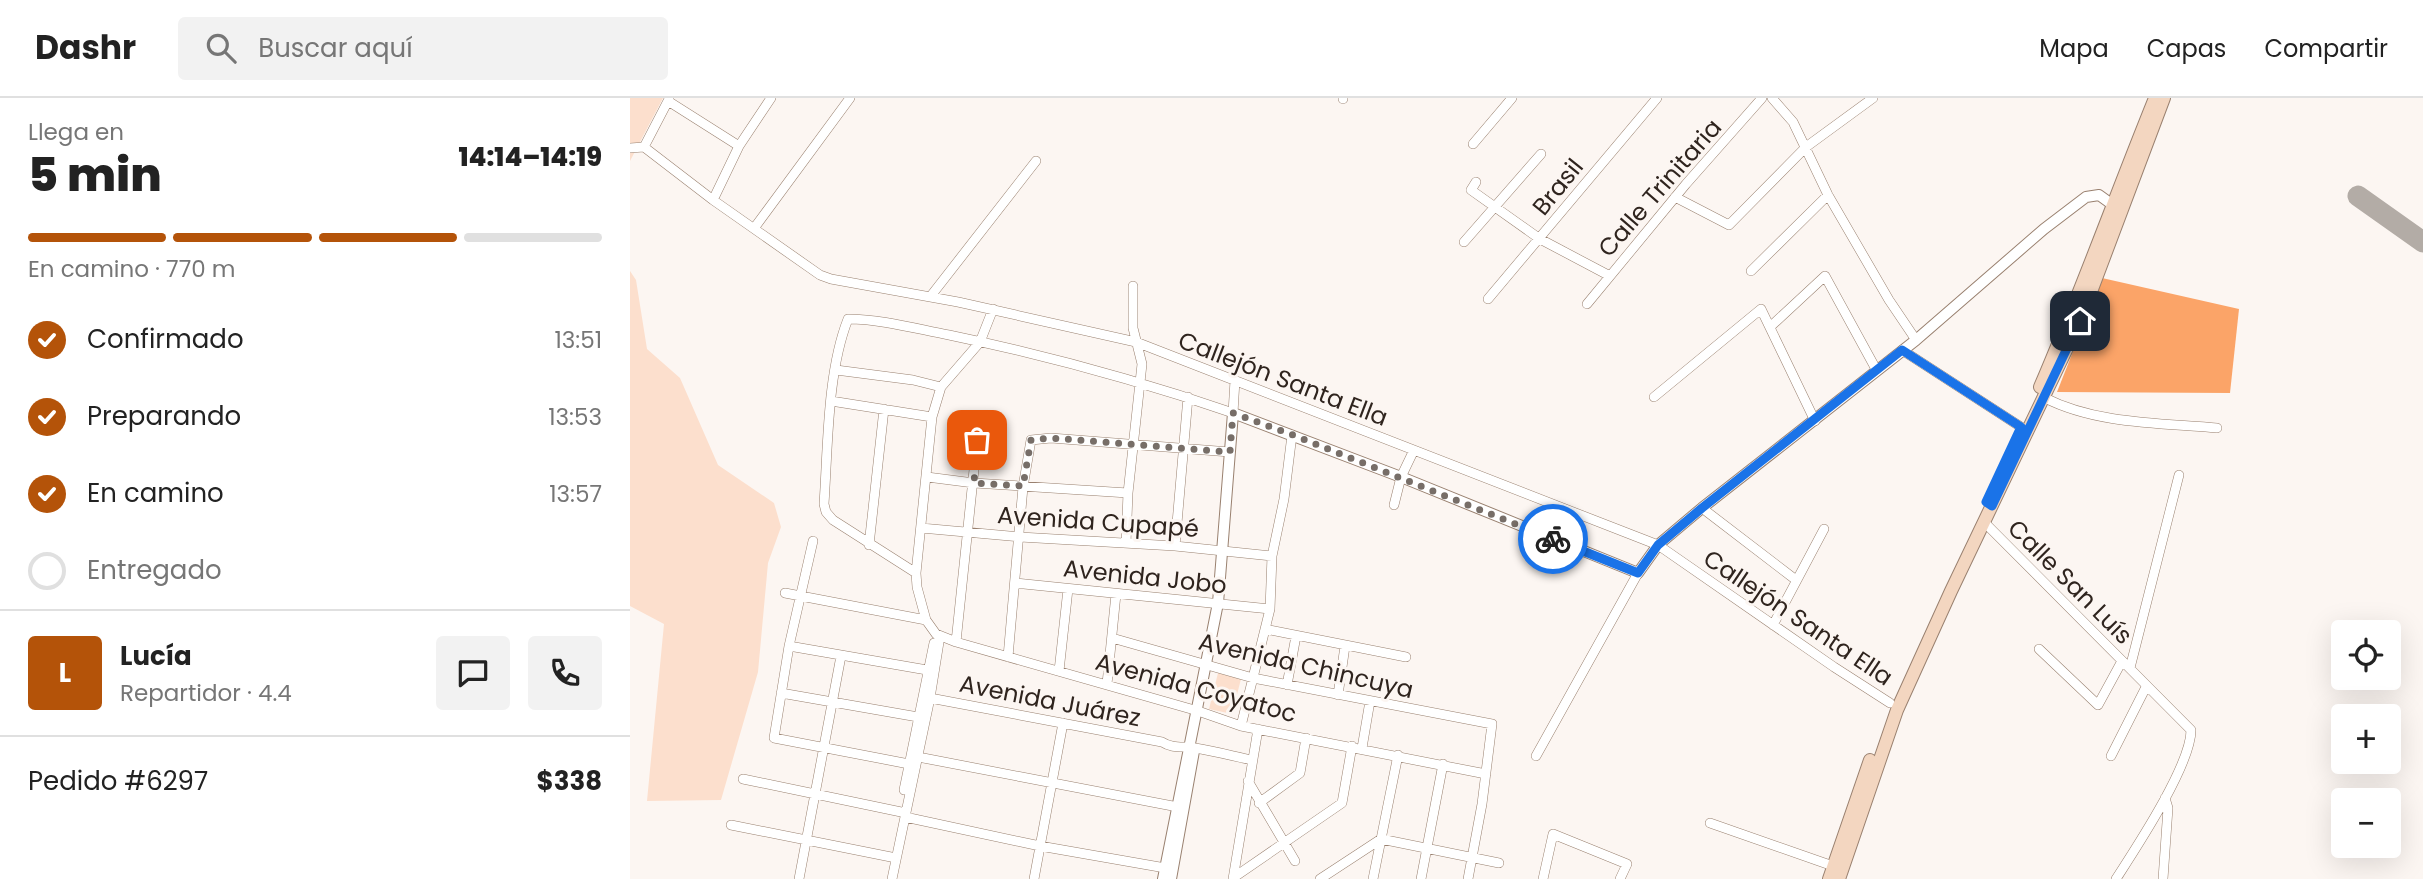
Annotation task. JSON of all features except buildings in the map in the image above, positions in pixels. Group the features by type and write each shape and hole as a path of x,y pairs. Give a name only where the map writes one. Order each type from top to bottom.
{"main road":[{"path":"1839,879 1907,676 1989,504 2045,398 2080,321 2154,98"},
{"path":"1829,879 1890,704 1907,676 1984,522 2021,427 2164,98"}],"street":[{"path":"713,200 739,146 771,98"},
{"path":"755,227 850,98"},
{"path":"1473,144 1512,98"},
{"name":"Brasil","path":"1488,299 1657,98"},
{"name":"Calle Trinitaria","path":"1587,304 1675,197 1762,98"},
{"path":"1772,98 1793,122 1828,195 1889,300 1916,340"},
{"path":"1675,197 1729,225 1806,147 1873,98"},
{"path":"630,148 644,147 668,100 739,146"},
{"name":"Callejón Santa Ella","path":"644,147 713,200 820,275 993,309 1136,342 1413,452 1658,545 1890,704"},
{"path":"1464,243 1541,155"},
{"path":"930,297 1036,161"},
{"path":"1476,183 1471,190 1540,239 1610,276"},
{"path":"1751,271 1828,195"},
{"path":"1536,756 1638,573 1658,545 1916,340 2085,197 2099,195 2116,208"},
{"path":"1770,327 1825,276 1877,371"},
{"path":"1126,543 1128,493 1142,364 1133,328 1133,286"},
{"path":"892,879 930,698 938,635 926,620 916,573 932,417 941,387 980,342 993,309"},
{"path":"1654,397 1761,309 1815,421"},
{"path":"916,573 869,545 826,512 824,504 831,401 848,319 912,328 980,342 1188,397 1401,477 1638,573"},
{"path":"1902,350 2021,427"},
{"path":"836,370 912,380 941,387"},
{"path":"743,779 906,813 1168,874 1190,745 1219,603 1235,380"},
{"path":"1175,546 1188,397"},
{"path":"2045,398 2075,410 2102,416 2217,428"},
{"path":"831,401 932,417"},
{"path":"869,545 884,409"},
{"path":"1241,726 1270,609 1272,556 1293,435"},
{"path":"1008,657 1023,486 1031,440 1051,438 1230,452"},
{"path":"957,642 977,440"},
{"path":"1394,505 1401,477 1413,452"},
{"path":"2039,649 2098,705 2126,665 2179,475"},
{"path":"927,477 974,483 1128,493"},
{"path":"1702,508 1796,580"},
{"name":"Calle San Luís","path":"1984,522 2191,730 2191,741 2165,798"},
{"name":"Avenida Cupapé","path":"921,528 1175,546 1272,556"},
{"path":"1773,625 1824,529"},
{"path":"814,541 789,646 774,738 909,764"},
{"name":"Avenida Jobo","path":"1016,583 1270,609"},
{"path":"1059,671 1068,589"},
{"path":"785,593 926,620"},
{"path":"1107,684 1116,594"},
{"path":"1265,629 1406,657"},
{"path":"906,813 903,799 909,764 927,670 938,635"},
{"name":"Avenida Coyatoc","path":"938,635 1241,726 1486,774"},
{"path":"1287,685 1296,636"},
{"name":"Avenida Chincuya","path":"1112,638 1253,678 1492,724 1486,774"},
{"path":"789,646 927,670"},
{"path":"1338,695 1345,646"},
{"path":"799,879 841,656"},
{"path":"2111,756 2146,687"},
{"path":"782,692 918,717"},
{"name":"Avenida Juárez","path":"930,698 1162,742 1176,741 1252,760"},
{"path":"1233,878 1342,803 1370,701"},
{"path":"1034,879 1063,723"},
{"path":"1233,878 1258,729"},
{"path":"1259,803 1300,773 1306,738"},
{"path":"1373,879 1398,755"},
{"path":"918,757 1181,807"},
{"path":"1421,879 1443,764"},
{"path":"1468,879 1486,774"},
{"path":"1248,781 1295,861"},
{"path":"2116,879 2165,798"},
{"path":"2162,879 2168,807 2165,798"},
{"path":"1710,823 1833,866"},
{"path":"730,825 896,858"},
{"path":"1543,879 1553,834 1627,864 1620,879"},
{"path":"1320,879 1381,839 1499,863"}],"shaded area":[{"path":"630,98 663,98 630,161"},
{"path":"630,271 636,280 647,349 680,378 718,465 774,503 781,527 768,563 758,672 721,800 647,801 664,624 630,606"},
{"path":"2102,278 2239,309 2230,393 2057,392"},
{"path":"1218,673 1241,679 1232,714 1209,709"}],"taxiway":[{"path":"2358,196 2423,242"}],"way so far":[{"path":"977,440 974,483 1023,486 1031,440 1051,438 1230,452 1233,413 1553,539"}],"route":[{"path":"1553,539 1638,573 1658,545 1902,350 2021,427 1986,502 1992,506 2080,321"}]}
